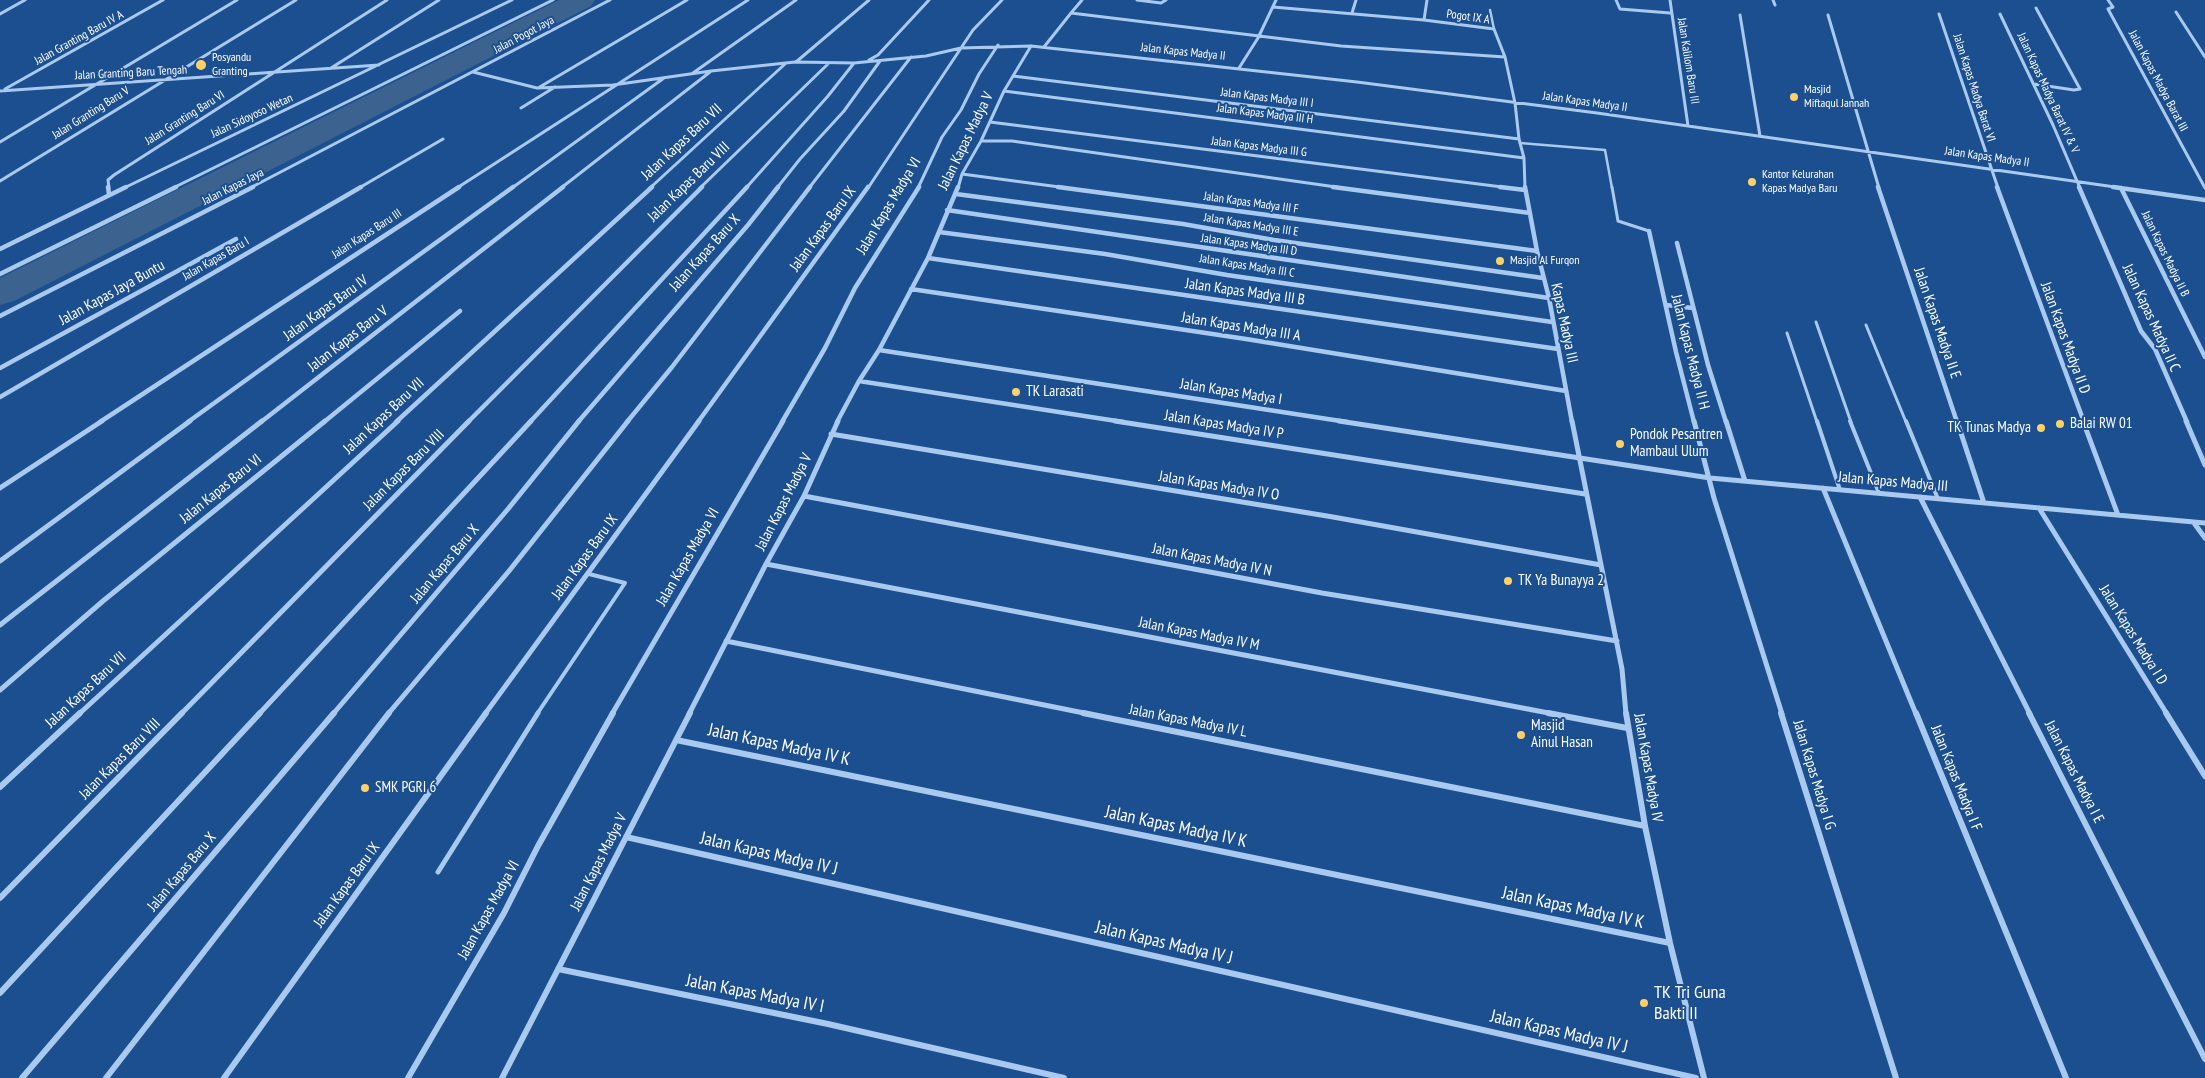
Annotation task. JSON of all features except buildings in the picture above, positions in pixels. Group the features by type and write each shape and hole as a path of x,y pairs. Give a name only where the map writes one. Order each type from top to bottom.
{"street":[{"path":"0,14 25,0"},
{"name":"Jalan Granting Baru IV A","path":"1,91 163,0"},
{"path":"0,142 238,0"},
{"name":"Jalan Granting Baru V","path":"0,181 296,0"},
{"name":"Jalan Granting Baru VI","path":"109,194 108,180 114,175 386,0"},
{"path":"331,68 439,0"},
{"name":"Jalan Sidoyoso Wetan","path":"0,249 109,194 383,65 512,0"},
{"path":"0,274 553,0"},
{"name":"Jalan Pogot Jaya","path":"473,72 610,0"},
{"path":"537,88 688,0"},
{"name":"Jalan Kapas Baru III","path":"0,488 613,85 748,0"},
{"path":"693,73 796,0"},
{"path":"796,62 869,0"},
{"path":"867,62 878,55 929,0"},
{"name":"Jalan Kapas Baru IX","path":"224,1078 865,192 973,30 1002,0"},
{"path":"1044,47 1082,0"},
{"path":"1137,0 1161,3 1166,0"},
{"path":"1239,68 1258,38 1276,0"},
{"path":"1352,13 1356,0"},
{"path":"1424,20 1427,0"},
{"path":"1616,0 1620,10 1670,13"},
{"name":"Jalan Kalilom Baru III","path":"1670,0 1670,13 1688,126"},
{"path":"1773,0 1775,5"},
{"name":"Jalan Kapas Madya Barat III","path":"2108,0 2113,7 2108,10 2205,188"},
{"name":"Pogot IX A","path":"1273,6 1424,20 1494,29 1505,57 1515,102"},
{"path":"2034,84 2074,90 2080,89 2036,8"},
{"path":"2176,12 2205,57"},
{"path":"1071,14 1367,50 1505,57"},
{"name":"Jalan Kapas Madya Barat VI","path":"1939,14 1990,168"},
{"name":"Jalan Kapas Madya Barat IV & V","path":"2000,14 2053,125 2076,181"},
{"path":"1740,15 1760,136"},
{"name":"Jalan Kapas Madya II E","path":"1828,15 1866,150 1984,503"},
{"name":"Jalan Kapas Madya II","path":"473,72 537,88 613,85 693,73 796,62 854,63 911,57 961,48 998,45 1031,46 1239,68 1515,102 1866,150 2205,200"},
{"name":"Jalan Kapas Madya VI","path":"408,1078 504,914 538,846 606,725 707,549 765,454 803,382 825,348 855,288 917,191 942,137 961,110 979,74 998,45"},
{"name":"Jalan Kapas Madya V","path":"558,969 766,564 804,496 831,434 928,258 946,210 956,194 962,174 981,141 1004,91 1031,46"},
{"path":"106,1078 403,695 509,571 672,367 879,96 911,57"},
{"name":"Jalan Kapas Baru X","path":"22,1078 508,509 598,397 748,225 800,158 844,112 880,61"},
{"name":"Jalan Kapas Baru VIII","path":"0,898 649,238 829,63"},
{"path":"0,993 710,228 828,96 854,63"},
{"name":"Jalan Kapas Baru VII","path":"0,787 785,64"},
{"name":"Jalan Granting Baru Tengah","path":"1,91 162,82 278,71 383,65"},
{"name":"Jalan Kapas Baru V","path":"0,625 711,71"},
{"name":"Jalan Kapas Jaya","path":"0,316 473,72"},
{"name":"Jalan Kapas Madya III I","path":"1013,76 1520,141"},
{"name":"Jalan Kapas Baru IV","path":"0,560 666,77"},
{"path":"521,108 556,87"},
{"name":"Jalan Kapas Madya III H","path":"1004,91 1524,158"},
{"name":"Kapas Madya III","path":"1515,102 1524,158 1525,190 1537,252 1549,298 1552,322 1580,459"},
{"name":"Jalan Kapas Madya III G","path":"990,122 1525,190"},
{"name":"Jalan Kapas Baru I","path":"0,397 443,139"},
{"path":"981,141 1012,141 1214,171 1530,213"},
{"name":"Jalan Kapas Madya II D","path":"1990,168 2118,515"},
{"name":"Jalan Kapas Madya III F","path":"962,174 1537,252"},
{"name":"Jalan Kapas Madya II C","path":"2076,181 2141,331 2155,349 2205,465"},
{"name":"Jalan Kapas Madya II B","path":"2120,188 2205,357"},
{"name":"Jalan Kapas Madya III E","path":"956,194 1183,224 1274,240 1543,278"},
{"name":"Jalan Kapas Madya III D","path":"946,210 1549,298"},
{"name":"Jalan Kapas Madya II H","path":"1649,231 1676,352 1710,478"},
{"name":"Jalan Kapas Madya III C","path":"939,232 1105,254 1227,275 1552,322"},
{"name":"Jalan Kapas Jaya Buntu","path":"0,368 236,239"},
{"name":"Jalan Kapas Madya II H","path":"1677,243 1708,365 1745,481"},
{"name":"Jalan Kapas Madya III B","path":"928,258 1558,349"},
{"name":"Jalan Kapas Madya III A","path":"911,289 1256,340 1566,391"},
{"path":"1666,305 1693,308"},
{"name":"Jalan Kapas Baru VI","path":"0,690 103,601 460,311"},
{"name":"Jalan Kapas Madya I","path":"879,350 1580,459"},
{"name":"Jalan Kapas Madya IV P","path":"859,381 1585,494"},
{"name":"Jalan Kapas Madya IV O","path":"831,434 1314,514 1601,565"},
{"name":"Jalan Kapas Madya III","path":"1580,459 1710,478 2205,523"},
{"name":"Jalan Kapas Madya IV","path":"1580,459 1585,494 1622,669 1628,728 1645,826 1670,943 1704,1078"},
{"name":"Jalan Kapas Madya I G","path":"1710,478 1714,498 1896,1078"},
{"name":"Jalan Kapas Madya I F","path":"1823,488 2066,1078"},
{"name":"Jalan Kapas Madya IV N","path":"804,496 1322,593 1617,641"},
{"name":"Jalan Kapas Madya I E","path":"1920,497 2205,1059"},
{"name":"Jalan Kapas Madya I D","path":"2039,508 2205,776"},
{"path":"2194,523 2205,538"},
{"name":"Jalan Kapas Madya IV M","path":"766,564 1628,728"},
{"name":"Jalan Kapas Madya IV L","path":"726,642 1645,826"},
{"name":"Jalan Kapas Madya IV K","path":"676,740 1670,943"},
{"name":"Jalan Kapas Madya IV J","path":"626,837 1696,1078"},
{"path":"502,1078 558,969"},
{"name":"Jalan Kapas Madya IV I","path":"558,969 828,1024 1064,1078"}],"lane":[{"path":"1490,10 1494,29"},
{"path":"1520,141 1604,150 1618,221 1649,231"},
{"path":"1816,322 1854,432 1879,493"},
{"path":"1866,326 1938,499"},
{"path":"1787,333 1840,490"},
{"path":"438,872 555,686 625,583 589,574"}],"waterway":[{"path":"0,293 581,0"}],"place":[{"name":"Posyandu Granting","path":"201,65"},
{"name":"Masjid Miftaqul Jannah","path":"1794,97"},
{"name":"Kantor Kelurahan Kapas Madya Baru","path":"1752,182"},
{"name":"Masjid Al Furqon","path":"1500,261"},
{"name":"TK Larasati","path":"1016,392"},
{"name":"Balai RW 01","path":"2060,424"},
{"name":"TK Tunas Madya","path":"2041,428"},
{"name":"Pondok Pesantren Mambaul Ulum","path":"1620,444"},
{"name":"TK Ya Bunayya 2","path":"1508,581"},
{"name":"Masjid Ainul Hasan","path":"1521,735"},
{"name":"SMK PGRI 6","path":"365,788"},
{"name":"TK Tri Guna Bakti II","path":"1644,1003"}]}
